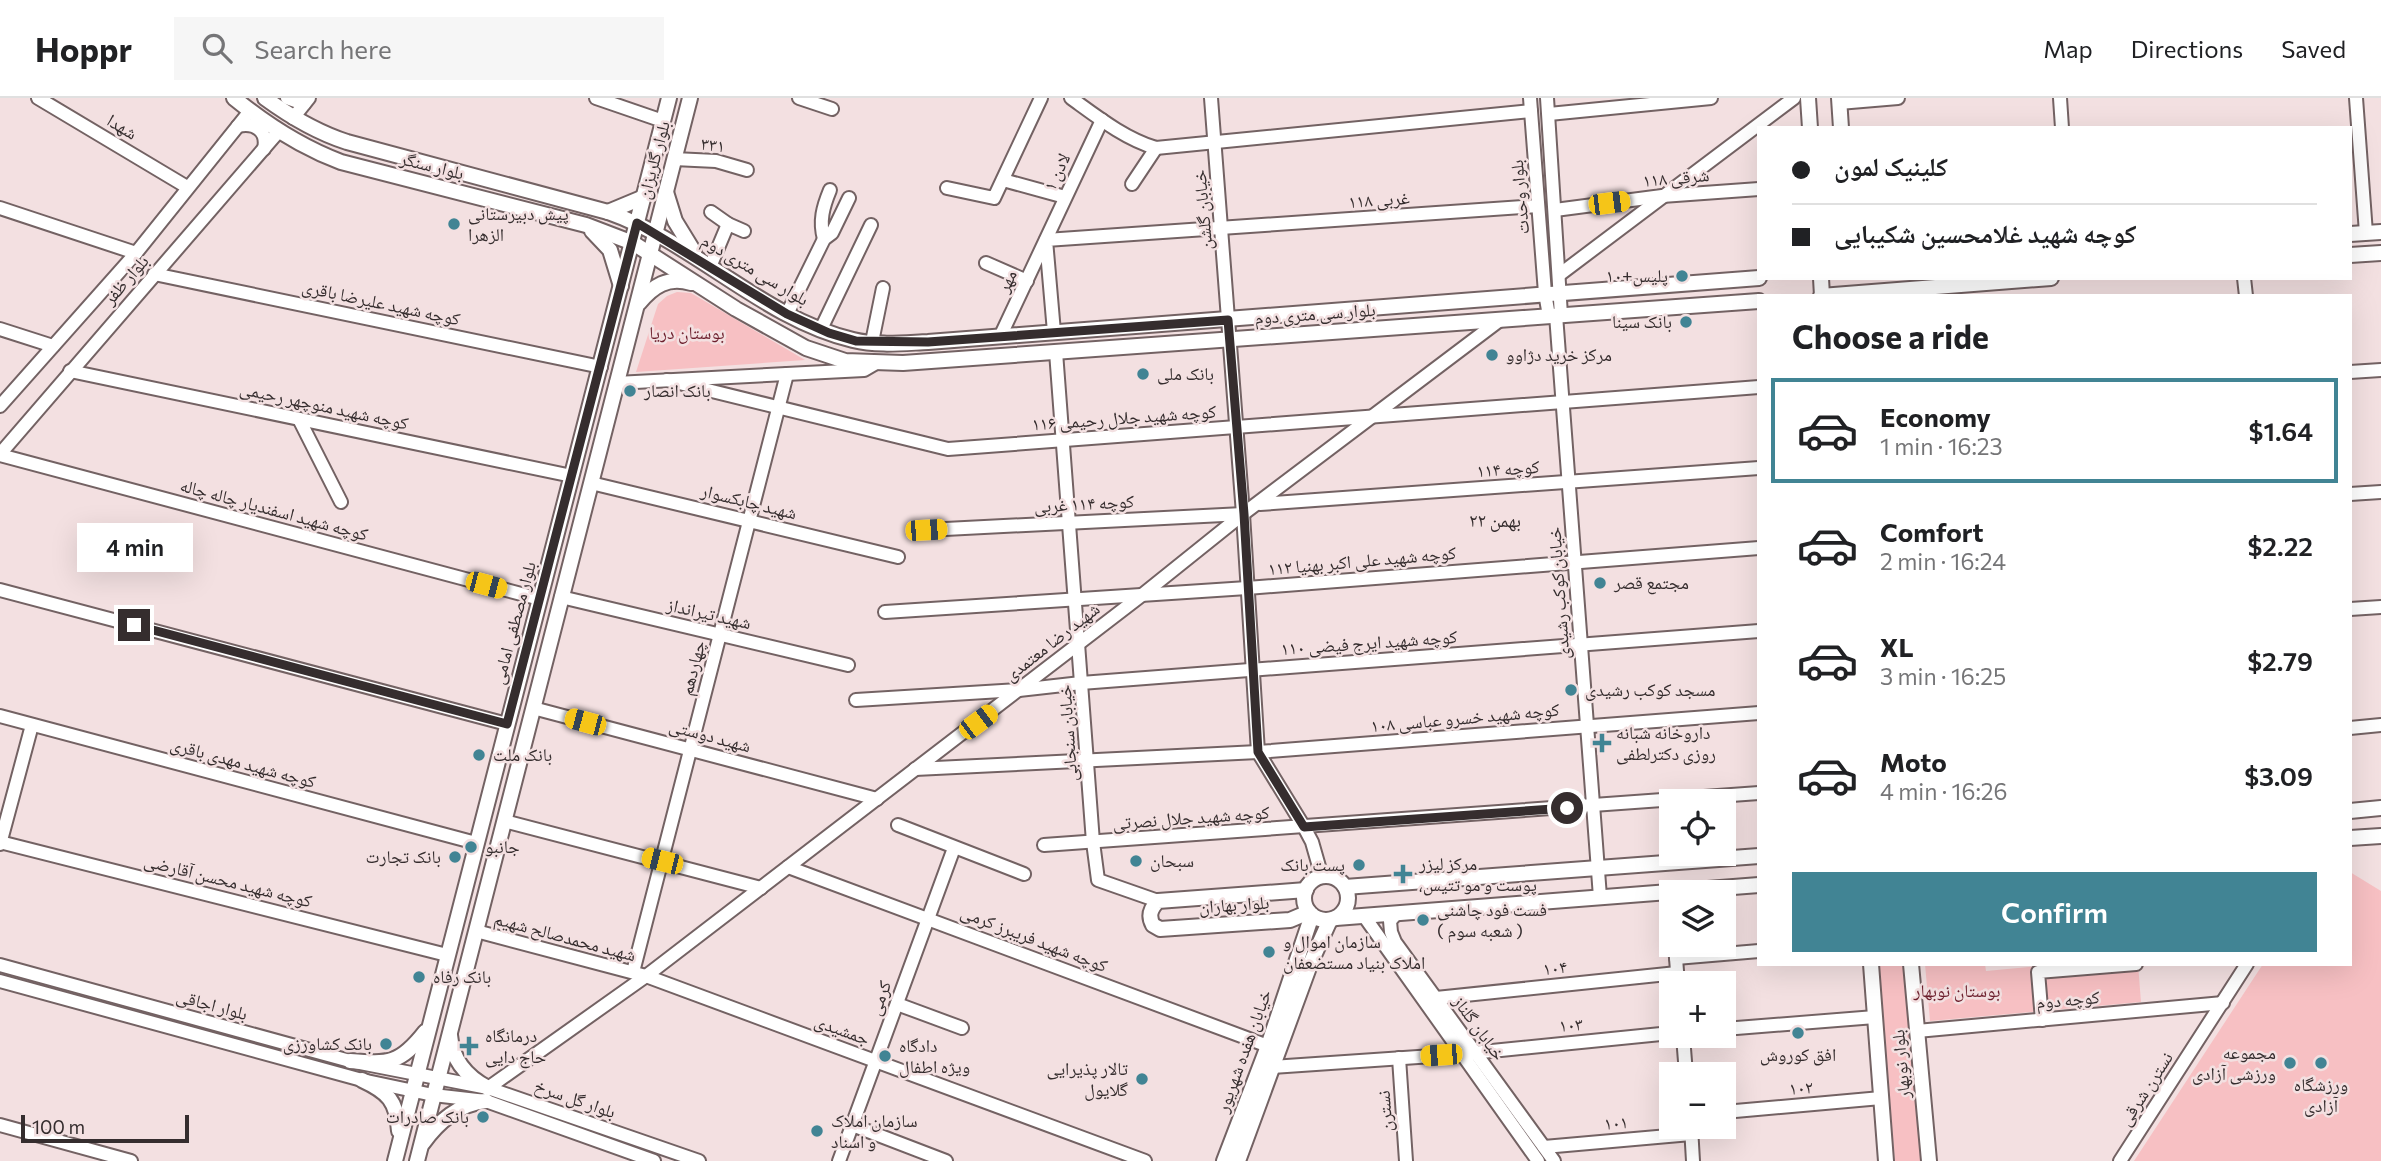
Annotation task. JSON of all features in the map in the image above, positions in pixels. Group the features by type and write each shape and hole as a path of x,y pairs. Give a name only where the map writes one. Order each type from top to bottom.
{"main road":[{"name":"بلوار سنگر","path":"234,98 308,149 341,162 586,225 650,253"},
{"name":"بلوار سنگر","path":"265,98 319,132 347,142 608,212 637,223"},
{"name":"بلوار گلریزان","path":"637,223 669,98"},
{"name":"بلوار گلریزان","path":"655,232 690,98"},
{"path":"1808,98 1810,126"},
{"path":"1839,100 1841,126"},
{"path":"666,190 684,240 704,263"},
{"path":"608,212 644,197"},
{"name":"بلوار سی متری دوم","path":"637,223 787,314 856,341 872,342 928,342 1000,337 1757,278"},
{"name":"بلوار مصطفی امامی","path":"412,1091 637,223"},
{"path":"586,225 610,250 621,288"},
{"path":"418,1154 655,232"},
{"path":"2352,234 2381,232"},
{"name":"بلوار سی متری دوم","path":"650,253 765,326 806,348 845,361 876,363 1757,301"},
{"path":"2352,255 2381,253"},
{"path":"1831,294 1854,289 2015,280"},
{"path":"636,307 648,292 660,283 685,281 698,285"},
{"path":"2352,811 2381,808"},
{"path":"2352,838 2381,836"},
{"path":"1345,887 1757,856"},
{"path":"1333,919 1346,908 1348,901 1345,887 1335,878 1322,877 1306,890 1305,899 1310,913 1323,920 1600,897 1659,895"},
{"path":"1736,888 1757,885"},
{"name":"بلوار بهاران","path":"1306,890 1157,901 1150,917 1153,925 1160,929 1290,920 1310,913"},
{"name":"خیابان هفده شهریور","path":"1224,1161 1268,1046 1310,913"},
{"name":"خیابان هفده شهریور","path":"1238,1161 1311,962 1333,919"},
{"name":"بلوار نوبهار","path":"1871,966 1886,1161"},
{"name":"بلوار نوبهار","path":"1911,966 1929,1161"},
{"path":"350,1061 394,1061 411,1049 430,1026"},
{"path":"418,1154 433,1130 451,1114 487,1095 460,1065 452,1048 450,1028"},
{"path":"362,1080 382,1090 394,1105 399,1142"},
{"path":"395,1161 412,1091"}],"street":[{"name":"شهدا","path":"38,98 187,187"},
{"path":"287,98 307,101"},
{"path":"596,98 663,121"},
{"path":"799,98 832,109"},
{"path":"947,188 994,198 1040,98"},
{"path":"1070,98 1102,120 1145,145 1156,148 1530,105"},
{"name":"خیابان گلشن","path":"1211,98 1244,514 1251,670 1258,752"},
{"name":"بلوار وحدت","path":"1548,98 1561,292 1555,315"},
{"path":"1549,114 1711,98"},
{"path":"1559,275 1794,98"},
{"path":"1839,100 1898,98"},
{"path":"2060,98 2062,126"},
{"path":"2356,98 2355,143 2366,233"},
{"path":"293,118 307,101"},
{"name":"بلوار وحدت","path":"1530,105 1545,293 1555,315"},
{"name":"بلوار ظفر","path":"0,406 136,253 250,111"},
{"name":"لادن ۱","path":"1046,240 1102,120"},
{"path":"238,126 251,124 257,127 264,136 264,149"},
{"name":"بلوار ظفر","path":"0,454 279,131"},
{"path":"1132,184 1156,148"},
{"name":"۳۳۱","path":"674,159 716,161 747,170"},
{"path":"1003,180 1065,197"},
{"name":"۱۱۸ شرقی","path":"1555,210 1662,196 1757,189"},
{"path":"824,239 821,231 822,209 830,190"},
{"path":"787,314 824,239 832,233 849,198"},
{"name":"۱۱۸ غربی","path":"1046,240 1538,206"},
{"path":"0,208 136,253"},
{"path":"711,212 744,231"},
{"path":"704,263 728,223"},
{"path":"821,329 871,225"},
{"path":"1046,240 1054,332"},
{"name":"مهر","path":"1000,337 1046,240"},
{"path":"986,263 1027,281"},
{"name":"کوچه شهید علیرضا باقری","path":"154,274 601,367"},
{"path":"872,342 883,288"},
{"name":"خیابان کوکب رشیدی","path":"1555,315 1600,897"},
{"name":"شهید رضا معتمدی","path":"487,1095 1500,320"},
{"path":"0,330 53,346"},
{"name":"خیابان سنجابی","path":"1056,352 1098,880 1157,901"},
{"path":"616,383 864,370 876,363"},
{"name":"کوچه شهید منوچهر رحیمی","path":"70,370 572,476"},
{"path":"2352,372 2381,370"},
{"name":"چهاردهم","path":"633,972 787,374"},
{"name":"کوچه شهید جلال رحیمی ۱۱۶","path":"667,380 948,449 1757,387"},
{"path":"299,419 341,502"},
{"name":"کوچه شهید اسفندیار چاله چاله","path":"0,454 540,599"},
{"name":"کوچه ۱۱۴","path":"1259,504 1757,468"},
{"name":"شهید چابکسوار","path":"591,482 898,557"},
{"path":"2352,494 2381,492"},
{"name":"کوچه ۱۱۴ غربی","path":"926,530 1244,514"},
{"name":"کوچه شهید علی اکبر بهنیا ۱۱۲","path":"885,612 1247,588 1757,548"},
{"path":"0,590 507,724"},
{"name":"شهید تیرانداز","path":"561,597 848,665"},
{"path":"2352,609 2381,607"},
{"name":"کوچه شهید ایرج فیضی ۱۱۰","path":"856,700 1019,690 1757,631"},
{"name":"شهید دوستی","path":"533,708 877,799"},
{"name":"کوچه شهید خسرو عباسی ۱۰۸","path":"915,769 1258,752 1757,713"},
{"name":"کوچه شهید مهدی باقری","path":"0,716 477,843"},
{"path":"0,842 32,725"},
{"path":"2352,728 2381,725"},
{"path":"1258,752 1312,842 1322,877"},
{"name":"کوچه شهید جلال نصرتی","path":"1044,845 1757,793"},
{"path":"504,821 761,888"},
{"path":"898,825 1024,874"},
{"name":"کوچه شهید محسن آقارضی","path":"0,842 447,955"},
{"name":"کرمی","path":"839,1161 954,848"},
{"name":"کوچه شهید فریبرز کرمی","path":"788,867 1268,1046"},
{"name":"خیابان گلناز","path":"1397,913 1390,921 1391,932 1406,966 1468,1053 1538,1161"},
{"name":"خیابان گلناز","path":"1364,916 1436,998 1468,1053 1554,1161"},
{"name":"شهید محمدصالح شهیم","path":"476,931 646,976"},
{"path":"1736,951 1757,951"},
{"name":"بلوار اجاقی","path":"0,965 350,1061 437,1078"},
{"path":"2042,1020 2038,972 2112,966"},
{"name":"نسترن شرقی","path":"2120,1161 2246,966"},
{"name":"جمشیدی","path":"646,976 1144,1161"},
{"name":"۱۰۴","path":"1436,998 1659,980"},
{"name":"بلوار اجاقی","path":"0,981 362,1080 433,1095"},
{"name":"کوچه دوم","path":"1917,1031 2223,1003"},
{"path":"897,1004 962,1028"},
{"path":"1736,1028 1875,1017"},
{"name":"۱۰۳","path":"1272,1067 1468,1053 1659,1034"},
{"name":"نسترن","path":"1399,1058 1406,1161"},
{"name":"بلوار گل سرخ","path":"437,1078 631,1137 699,1161"},
{"name":"بلوار گل سرخ","path":"433,1095 487,1095 654,1161"},
{"name":"۱۰۲","path":"1736,1111 1881,1098"},
{"path":"0,1125 131,1161"},
{"path":"852,1125 946,1161"},
{"name":"۱۰۱","path":"1544,1147 1659,1134"},
{"path":"626,1151 631,1137"},
{"path":"1692,1139 1693,1161"}],"green space":[{"name":"بوستان دریا","path":"677,292 691,293 805,360 636,372 658,304"},
{"name":"مجموعه ورزشی آزادی","path":"2352,873 2381,891 2381,1161 2134,1161 2262,966 2352,966"},
{"path":"1877,966 1905,966 1924,1161 1895,1161"},
{"name":"بوستان نوبهار","path":"1925,966 1985,966 1986,971 2040,966 2138,966 2141,1002 1930,1021"}],"place":[{"name":"پیش دبیرستانی الزهرا","path":"454,224"},
{"name":"پلیس+۱۰","path":"1682,276"},
{"name":"بانک سینا","path":"1686,322"},
{"name":"مرکز خرید دژاوو","path":"1492,355"},
{"name":"بانک ملی","path":"1143,374"},
{"name":"بانک انصار","path":"630,391"},
{"name":"مجتمع قصر","path":"1600,583"},
{"name":"مسجد کوکب رشیدی","path":"1571,690"},
{"name":"داروخانه شبانه روزی دکترلطفی","path":"1602,743"},
{"name":"بانک ملت","path":"479,755"},
{"name":"جانبو","path":"471,847"},
{"name":"بانک تجارت","path":"455,857"},
{"name":"سبحان","path":"1136,861"},
{"name":"پست بانک","path":"1359,865"},
{"name":"مرکز لیزر ،پوست و مو تتیس","path":"1403,874"},
{"name":"فست فود چاشنی ( شعبه سوم )","path":"1423,920"},
{"name":"سازمان اموال و املاک بنیاد مستضعفان","path":"1269,952"},
{"name":"بانک رفاه","path":"419,977"},
{"name":"افق کوروش","path":"1798,1033"},
{"name":"بانک کشاورزی","path":"386,1044"},
{"name":"درمانگاه حاج دایی","path":"469,1046"},
{"name":"دادگاه ویژه اطفال","path":"885,1056"},
{"name":"مجموعه ورزشی آزادی","path":"2290,1063"},
{"name":"ورزشگاه آزادی","path":"2321,1063"},
{"name":"تالار پذیرایی گلایول","path":"1142,1079"},
{"name":"بانک صادرات","path":"483,1117"},
{"name":"سازمان املاک و اسناد","path":"817,1131"}],"district":[{"name":"۲۲ بهمن","path":"1495,520"}],"route":[{"path":"134,625 507,724 637,223 787,314 829,333 856,341 928,342 1228,320 1244,514 1251,670 1258,752 1304,827 1567,808"}]}
